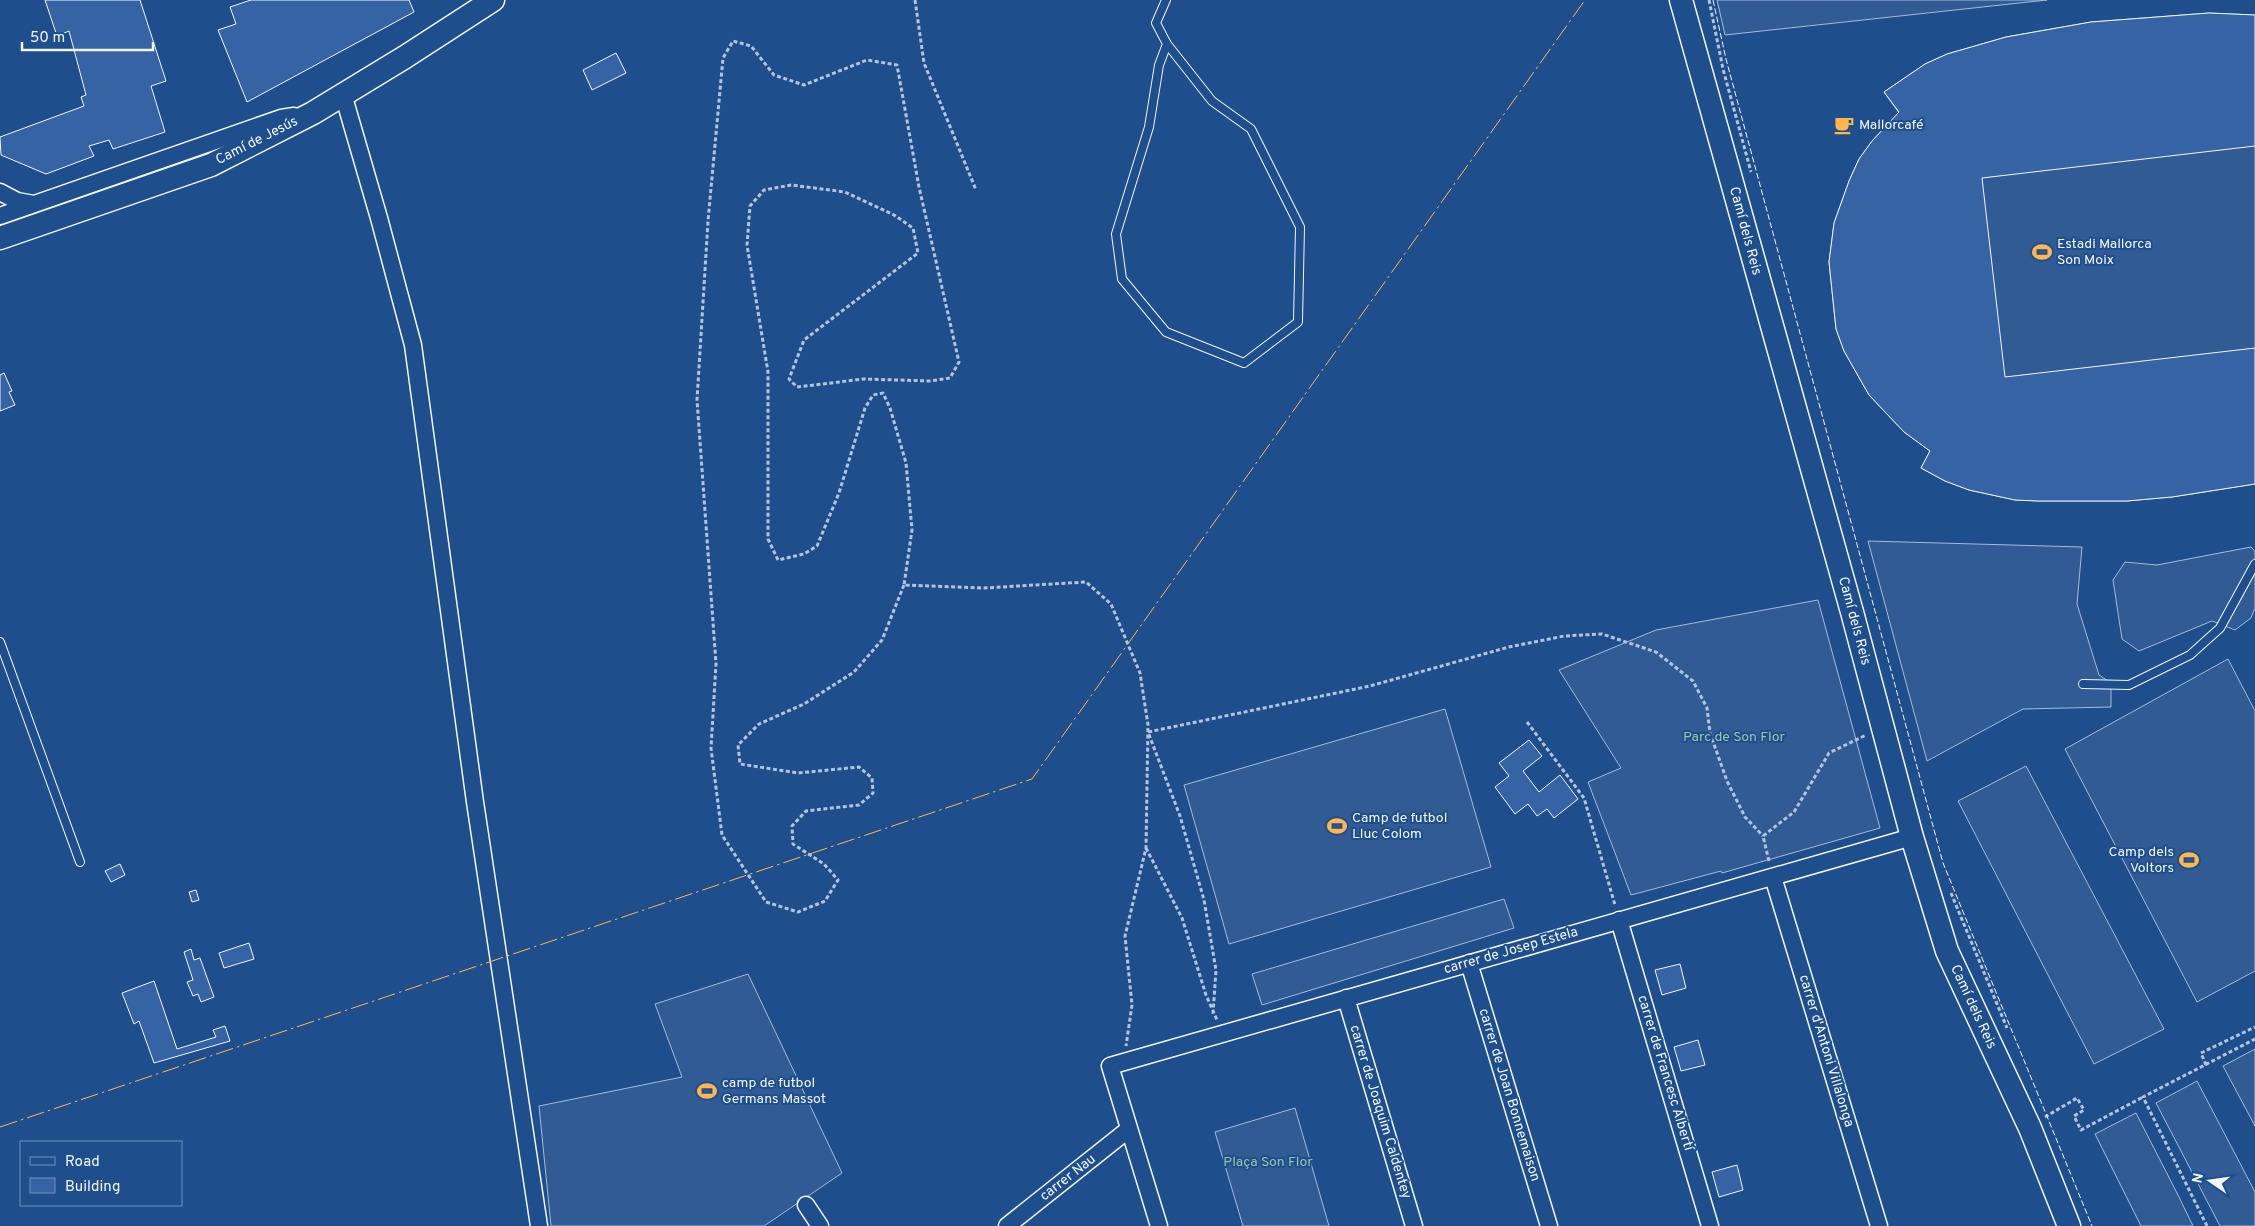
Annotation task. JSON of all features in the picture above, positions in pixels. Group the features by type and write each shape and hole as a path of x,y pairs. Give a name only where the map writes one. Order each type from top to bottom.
{"street":[{"name":"Camí de Jesús","path":"0,238 211,165 313,112 405,57 492,0"},
{"name":"Camí dels Reis","path":"1681,0 1912,837 1947,951 2030,1128 2065,1225"},
{"path":"342,94 379,218 413,345 475,802 539,1226"},
{"path":"0,216 282,118 313,112"},
{"path":"0,192 17,201 34,204"},
{"name":"carrer de Josep Estela","path":"1117,1064 1912,837"},
{"name":"carrer d'Antoni Villalonga","path":"1773,877 1879,1226"},
{"name":"carrer de Francesc Albertí","path":"1619,920 1710,1226"},
{"name":"carrer de Joan Bonnemaison","path":"1469,963 1550,1226"},
{"name":"carrer de Joaquim Caldentey","path":"1346,998 1414,1226"},
{"path":"1117,1064 1129,1129 1159,1226"},
{"name":"carrer Nau","path":"1007,1226 1129,1129"},
{"path":"806,1205 820,1226"}],"lane":[{"path":"1166,0 1156,22 1167,44 1212,101 1251,129 1300,228 1298,322 1244,363 1166,332 1122,279 1116,234 1149,127 1159,66 1167,44"},
{"path":"2083,684 2129,685 2190,656 2220,628 2255,564"},
{"path":"0,642 80,862"}],"path":[{"path":"915,0 924,63 976,190"},
{"path":"1709,0 1723,69 1752,173"},
{"path":"733,41 750,46 774,75 804,85 868,60 897,65 919,187 959,362 950,378 930,381 864,379 797,387 789,379 804,340 918,253 913,228 900,219 846,192 791,185 773,188 764,190 750,206 747,245 768,372 768,539 778,560 804,554 818,546 839,493 865,408 873,395 883,394 890,408 906,463 912,530 904,585 882,640 854,672 804,704 759,724 738,745 740,764 798,773 859,767 872,778 873,793 859,805 806,811 792,826 793,844 824,864 838,880 826,901 798,912 766,902 722,835 711,748 716,664 697,400 708,221 724,58 733,41"},
{"path":"904,585 984,588 1086,582 1111,604 1140,673 1148,732 1146,848 1125,936 1132,1005 1117,1064"},
{"path":"1148,732 1370,686 1509,647 1564,636 1602,634 1656,652 1693,681 1707,708 1710,733 1726,781 1745,817 1763,836 1773,877"},
{"path":"1526,722 1584,798 1619,920"},
{"path":"1763,836 1794,812 1828,753 1882,727"},
{"path":"1148,732 1180,816 1204,900 1216,970 1212,1014"},
{"path":"1146,848 1182,918 1212,1014 1226,1032"},
{"path":"1949,887 2010,1035"},
{"path":"2206,1065 2201,1053 2255,1027"},
{"path":"2044,1118 2077,1098 2084,1110 2074,1116 2080,1130 2255,1039"},
{"path":"2143,1097 2207,1226"},
{"path":"2040,1108 2048,1127"}],"shaded area":[{"path":"1717,0 2047,0 1725,35"},
{"name":"Estadi Mallorca Son Moix","path":"2209,13 2255,15 2255,484 2172,497 2127,501 2015,500 1969,490 1945,481 1921,468 1930,451 1904,432 1869,395 1844,351 1836,329 1829,262 1834,223 1859,159 1872,141 1899,113 1884,92 1925,64 1947,54 2006,37 2091,22"},
{"path":"1868,541 2082,547 2077,604 2099,675 2111,683 2111,707 2023,709 1927,761"},
{"path":"2251,547 2255,551 2255,608 2251,618 2235,630 2212,621 2139,651 2122,639 2113,580 2125,562 2157,565"},
{"name":"Parc de Son Flor","path":"1818,600 1880,828 1722,873 1721,871 1631,895 1588,782 1621,768 1559,670 1656,630"},
{"name":"Camp dels Voltors","path":"2228,659 2255,711 2255,971 2197,1002 2065,749"},
{"name":"Camp de futbol Lluc Colom","path":"1445,709 1491,867 1229,944 1184,785"},
{"path":"2026,766 2164,1029 2094,1064 1958,801"},
{"path":"1504,899 1514,928 1262,1005 1252,974"},
{"name":"camp de futbol Germans Massot","path":"748,974 842,1173 764,1226 551,1226 539,1106 682,1077 655,1004"},
{"path":"2255,1049 2255,1126 2223,1066"},
{"path":"2197,1081 2255,1192 2255,1226 2220,1226 2156,1103"},
{"name":"Plaça Son Flor","path":"1295,1108 1329,1226 1243,1226 1215,1132"},
{"path":"2136,1113 2193,1226 2141,1226 2095,1134"}],"building":[{"path":"45,0 140,0 166,81 151,86 165,132 113,149 109,140 89,146 94,156 46,174 1,155 0,137 84,106 81,97 86,95 69,31 57,36"},
{"path":"251,0 409,0 414,12 247,102 218,30 236,24 230,7"},
{"name":"Estadi Mallorca Son Moix","path":"2209,13 2255,15 2255,146 1982,178 2005,377 2255,348 2255,484 2172,497 2127,501 2015,500 1969,490 1945,481 1921,468 1930,451 1904,432 1869,395 1844,351 1836,329 1829,262 1834,223 1859,159 1872,141 1899,112 1884,92 1925,64 1947,54 2006,37 2091,22"},
{"path":"616,53 626,73 592,90 583,70"},
{"path":"4,373 12,391 9,392 15,405 0,411 0,375"},
{"path":"1529,740 1542,756 1523,771 1539,792 1560,775 1578,799 1554,818 1547,809 1537,816 1528,804 1515,814 1495,787 1509,776 1499,763"},
{"path":"120,864 125,875 111,882 105,871"},
{"path":"196,890 199,900 192,902 189,892"},
{"path":"249,943 254,959 224,968 219,953"},
{"path":"191,949 194,960 200,958 214,997 201,1002 198,994 193,996 187,982 193,980 184,952"},
{"path":"1680,964 1686,988 1662,995 1655,970"},
{"path":"154,981 177,1049 216,1037 213,1030 225,1026 230,1041 154,1063 139,1021 134,1024 122,993"},
{"path":"1698,1040 1705,1065 1681,1071 1674,1047"},
{"path":"1737,1165 1743,1190 1719,1197 1712,1172"}],"fence":[{"path":"1713,0 1726,59 1943,863 2092,1226"}],"power":[{"path":"0,1127 1032,779 1585,0"}],"place":[{"name":"Mallorcafé","path":"1844,125"},
{"name":"Estadi Mallorca Son Moix","path":"2042,252"},
{"name":"Camp de futbol Lluc Colom","path":"1337,826"},
{"name":"Camp dels Voltors","path":"2189,860"},
{"name":"camp de futbol Germans Massot","path":"707,1091"}]}
